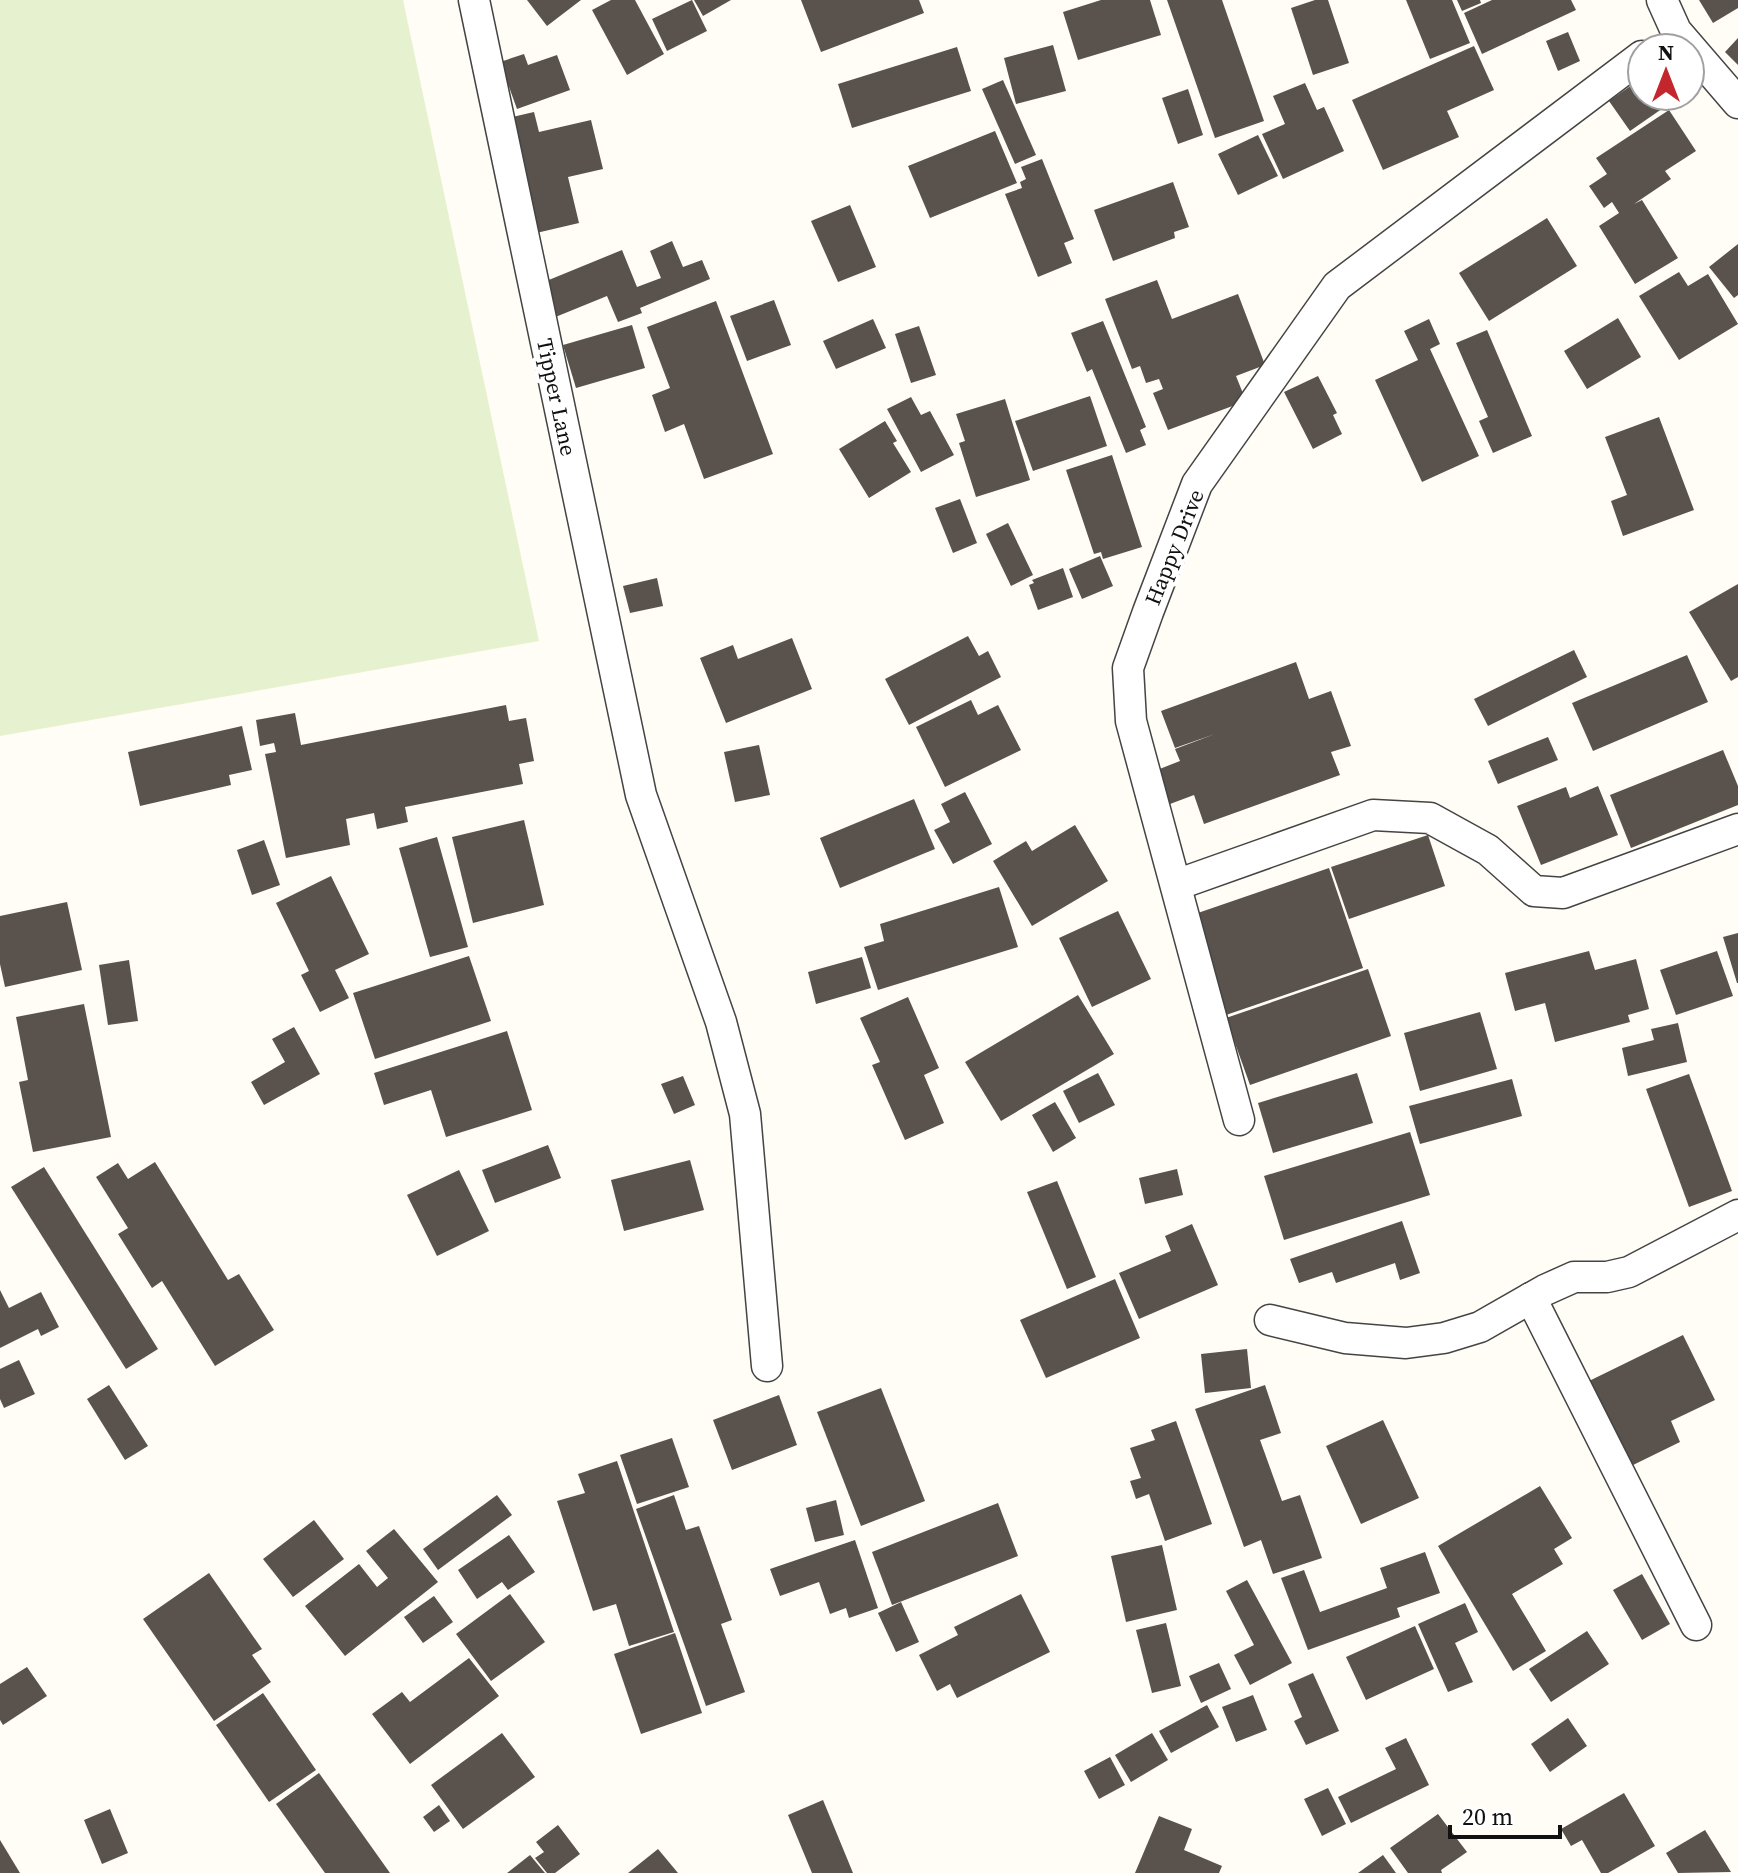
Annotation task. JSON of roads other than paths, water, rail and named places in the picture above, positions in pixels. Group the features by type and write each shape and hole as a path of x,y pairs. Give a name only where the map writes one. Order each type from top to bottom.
{"street":[{"name":"Tipper Lane","path":"474,0 641,795 721,1022 745,1114 767,1366"},
{"path":"1662,0 1664,32"},
{"name":"Happy Drive","path":"1239,1120 1131,721 1128,668 1148,612 1197,484 1337,286 1626,68"},
{"path":"1706,76 1738,103"},
{"path":"1176,885 1373,815 1430,818 1488,850 1534,891 1563,893 1738,829"},
{"path":"1270,1320 1345,1338 1406,1343 1444,1338 1480,1327 1574,1277 1607,1277 1629,1272 1738,1215"},
{"path":"1531,1298 1696,1625"}]}
